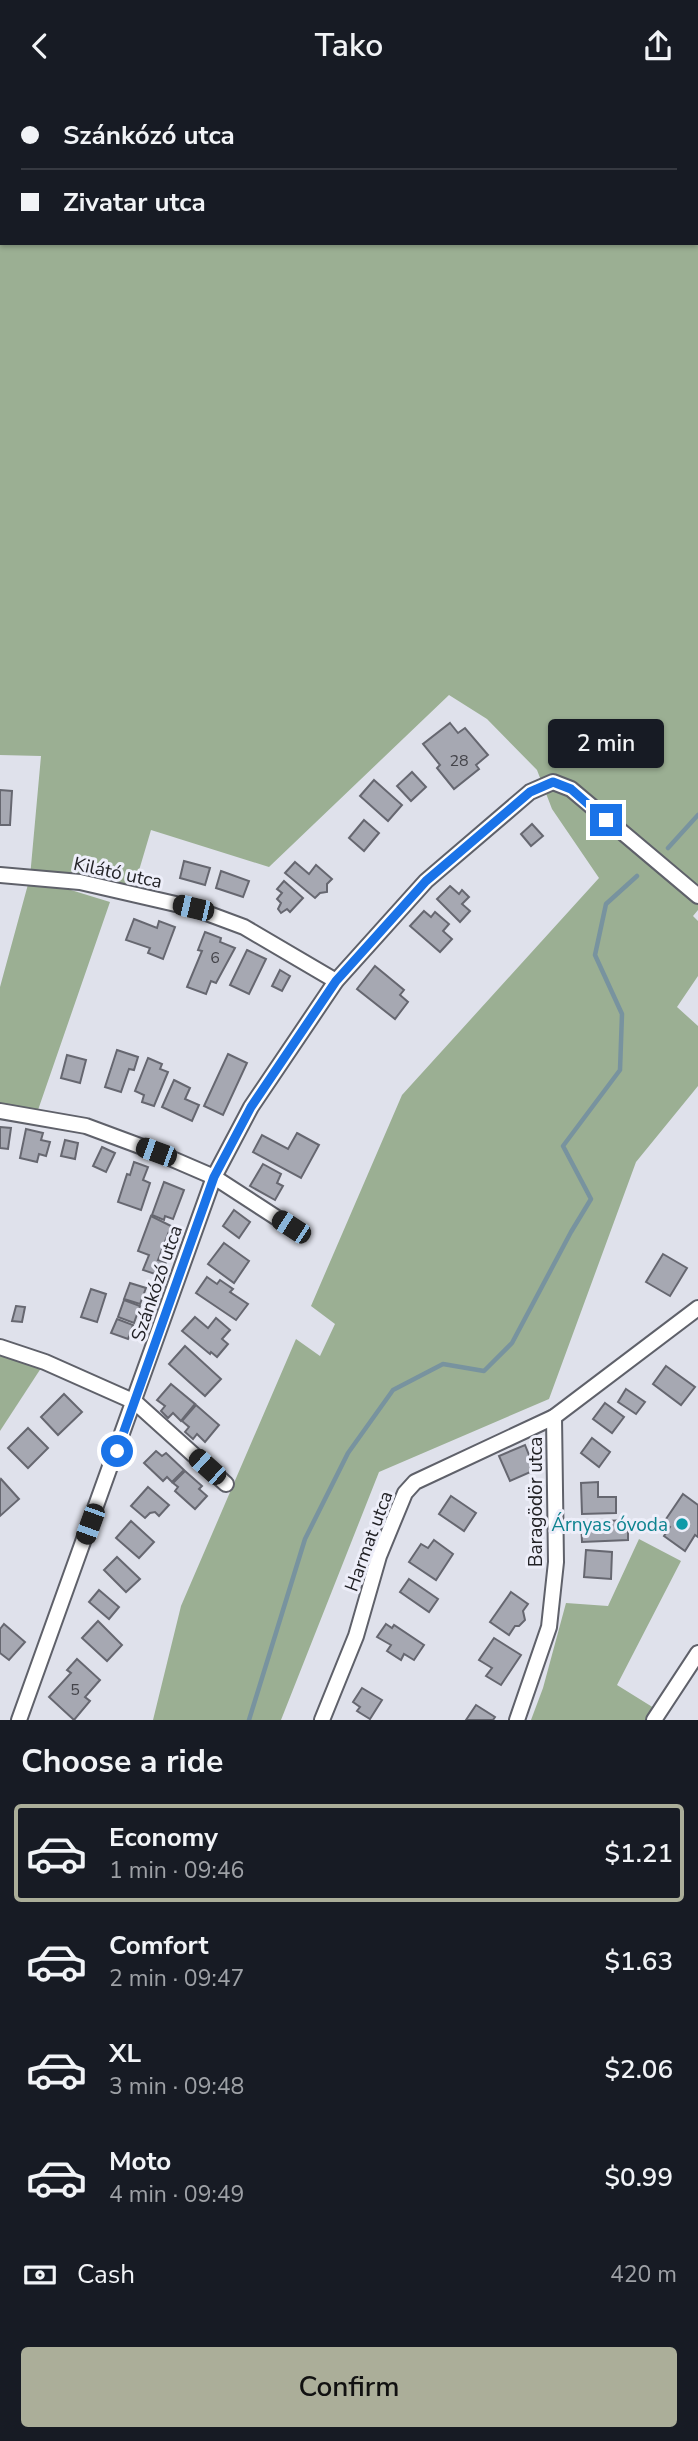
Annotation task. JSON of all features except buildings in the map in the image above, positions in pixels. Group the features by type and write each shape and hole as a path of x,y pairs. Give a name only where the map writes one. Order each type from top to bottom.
{"street":[{"name":"Szánkózó utca","path":"19,1720 214,1177 251,1107 336,981 426,881 530,792 553,782 571,789 698,896"},
{"name":"Kilátó utca","path":"0,875 80,882 193,908 244,927 336,981"},
{"path":"0,1111 86,1126 156,1152 214,1177 291,1227"},
{"name":"Baragödör utca","path":"517,1720 549,1627 556,1562 554,1417 698,1308"},
{"path":"0,1347 45,1362 135,1402 226,1483"},
{"name":"Harmat utca","path":"322,1720 356,1636 379,1556 405,1493 415,1482 554,1417"},
{"path":"654,1720 694,1671 698,1653"}],"green space":[{"path":"0,245 698,245 698,910 693,916 698,921 698,976 677,1007 698,1026 698,1086 636,1162 549,1399 379,1472 281,1720 153,1720 181,1606 296,1339 320,1356 335,1324 311,1306 402,1095 599,878 552,809 537,770 487,719 449,695 269,867 151,830 132,894 35,879 110,902 38,1110 0,1110 0,987 30,877 41,756 0,755"},
{"path":"0,1347 45,1362 0,1431"},
{"path":"639,1539 681,1561 617,1685 654,1708 646,1720 531,1720 543,1688 566,1603 608,1606"}],"waterway":[{"path":"668,848 698,815"},
{"path":"249,1720 305,1539 348,1453 393,1390 443,1364 484,1371 512,1343 591,1199 563,1146 620,1070 622,1014 595,955 606,904 637,876"}],"place":[{"name":"Árnyas óvoda","path":"682,1524"}],"route":[{"path":"117,1451 214,1177 251,1107 305,1023 336,981 426,881 530,792 553,782 571,789 606,820"}]}
